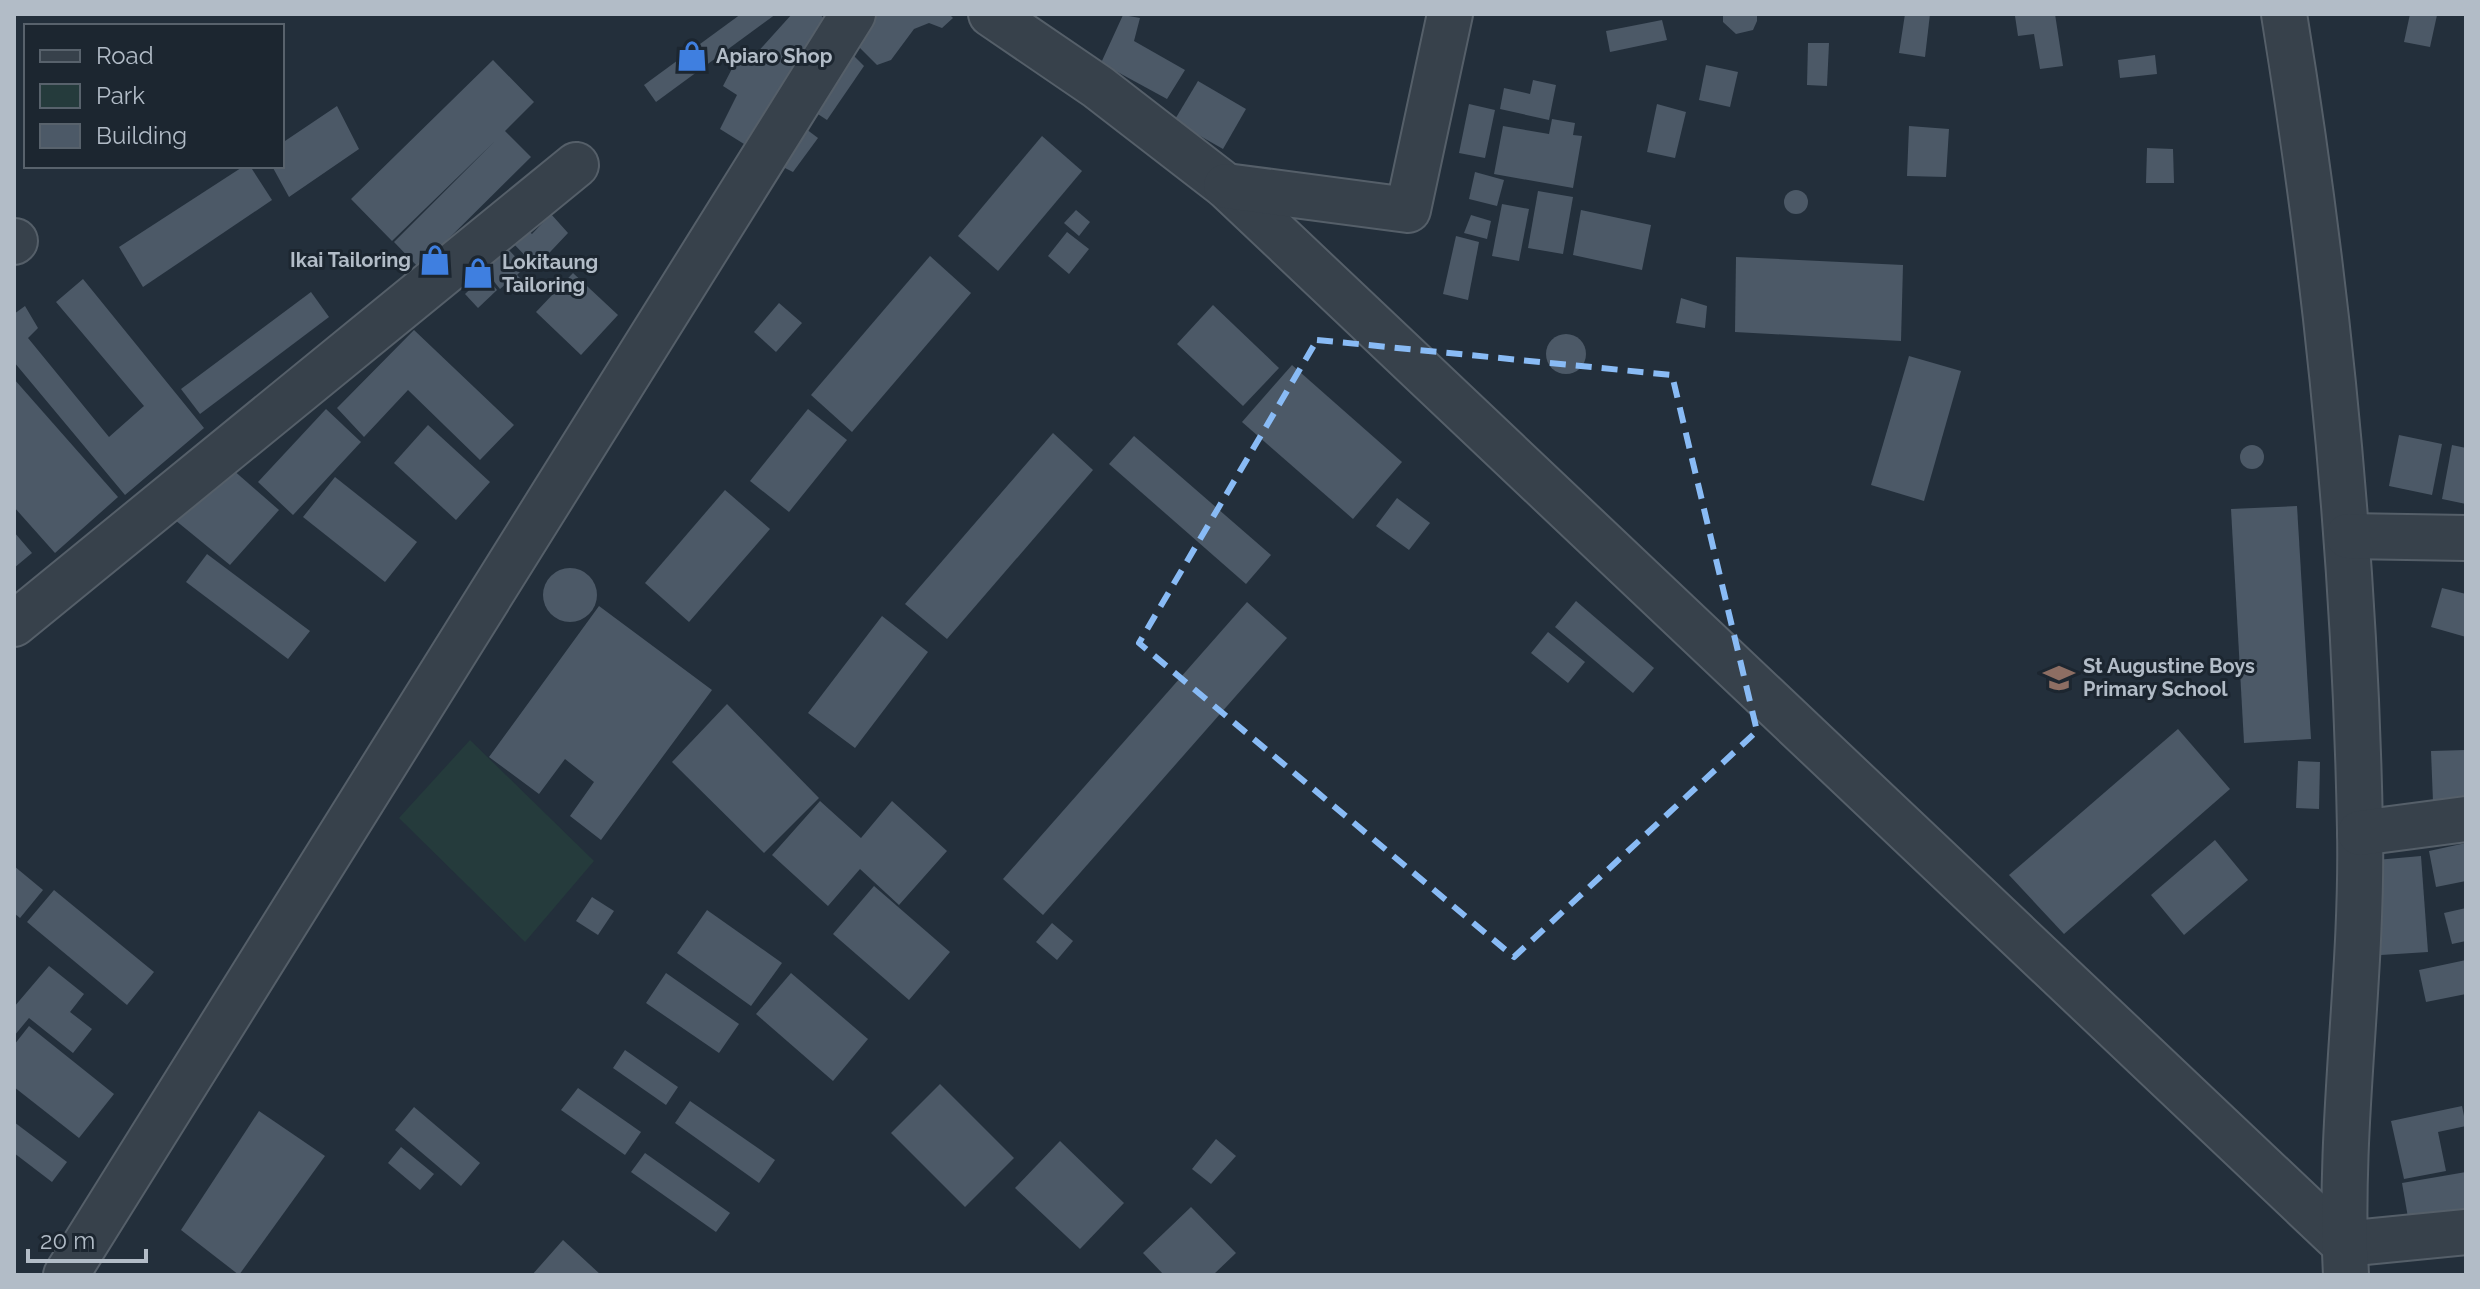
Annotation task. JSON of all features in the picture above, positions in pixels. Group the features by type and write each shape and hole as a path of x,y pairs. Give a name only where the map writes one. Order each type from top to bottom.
{"street":[{"path":"66,1275 853,14"},
{"path":"991,14 1098,87 1226,186 2345,1260"},
{"path":"1226,186 1408,210 1450,14"},
{"path":"2284,14 2308,157 2348,536 2360,833 2345,1260"},
{"path":"14,624 576,165"},
{"path":"2348,536 2466,538"},
{"path":"2360,833 2466,819"},
{"path":"2345,1260 2466,1232"}],"highlighted area":[{"path":"1317,340 1672,375 1757,731 1514,957 1139,643"}],"green space":[{"path":"470,740 594,861 525,942 399,818"}],"building":[{"path":"741,14 776,14 656,102 644,85"},
{"path":"792,14 820,14 827,23 744,144 720,129 737,95 723,86 737,59 746,65"},
{"path":"870,14 949,14 953,18 942,28 929,23 914,29 891,60 877,65 860,48 851,44"},
{"path":"1723,14 1757,14 1757,21 1753,30 1736,34 1723,22"},
{"path":"1905,14 1930,14 1925,57 1899,53"},
{"path":"2055,14 2063,66 2040,69 2034,34 2018,36 2015,16"},
{"path":"2410,14 2437,15 2430,47 2404,42"},
{"path":"1123,15 1140,18 1134,41 1185,70 1167,99 1101,63"},
{"path":"1662,20 1667,40 1610,52 1606,31"},
{"path":"1808,43 1829,43 1827,86 1807,85"},
{"path":"846,48 864,66 827,120 807,107"},
{"path":"2155,55 2157,74 2120,78 2118,60"},
{"path":"493,60 534,102 505,131 531,157 419,268 394,242 495,141 392,241 351,199"},
{"path":"1706,65 1738,72 1730,107 1699,100"},
{"path":"1533,80 1556,85 1549,120 1500,109 1504,88 1530,94"},
{"path":"1198,81 1246,109 1223,149 1174,121"},
{"path":"1469,104 1495,110 1485,158 1459,153"},
{"path":"1657,104 1686,112 1675,158 1647,152"},
{"path":"337,106 359,149 289,197 273,168 284,168 284,142"},
{"path":"1552,119 1575,123 1573,135 1582,136 1573,188 1494,174 1503,126 1549,134"},
{"path":"798,123 818,138 793,172 771,161"},
{"path":"1909,126 1949,129 1946,177 1907,176"},
{"path":"1042,136 1082,171 998,271 958,236"},
{"path":"2147,148 2173,149 2174,183 2146,183"},
{"path":"241,168 251,168 272,200 143,287 119,247"},
{"path":"1475,172 1504,180 1497,206 1469,199"},
{"path":"1791,190 1801,190 1808,197 1808,207 1801,214 1791,214 1784,207 1784,197"},
{"path":"1538,191 1573,197 1563,254 1528,248"},
{"path":"1502,204 1529,209 1519,261 1492,256"},
{"path":"1076,210 1090,222 1079,236 1064,223"},
{"path":"1581,210 1651,225 1642,270 1573,255"},
{"path":"551,214 568,233 536,267 511,241 525,228 532,234"},
{"path":"1471,215 1491,221 1487,239 1464,233"},
{"path":"1067,232 1089,249 1069,274 1048,256"},
{"path":"1456,236 1479,242 1468,300 1443,294"},
{"path":"506,247 525,267 517,275 524,282 516,290 508,282 500,289 483,268"},
{"path":"930,256 971,293 852,432 811,395"},
{"path":"1736,257 1903,265 1901,341 1735,332"},
{"path":"573,273 618,315 581,355 536,312"},
{"path":"485,275 497,290 478,308 465,294"},
{"path":"83,279 204,428 125,495 14,362 14,314 25,306 38,328 28,338 109,437 144,406 56,302"},
{"path":"311,292 329,317 200,414 181,389"},
{"path":"1681,298 1707,306 1705,328 1676,323"},
{"path":"779,303 802,323 776,352 754,332"},
{"path":"1213,305 1279,368 1243,406 1177,344"},
{"path":"414,330 514,425 480,460 408,390 364,437 337,408"},
{"path":"1566,334 1580,340 1586,354 1580,368 1566,374 1552,368 1546,354 1552,340"},
{"path":"1909,356 1961,371 1924,501 1871,485"},
{"path":"1292,365 1402,462 1353,519 1242,422"},
{"path":"14,379 118,497 55,553 14,507"},
{"path":"326,409 361,442 293,515 258,482"},
{"path":"808,409 847,440 789,512 750,481"},
{"path":"428,425 490,482 456,520 394,463"},
{"path":"1053,433 1093,470 947,639 905,604"},
{"path":"2399,435 2442,444 2432,495 2389,486"},
{"path":"1134,436 1271,555 1246,584 1109,464"},
{"path":"2252,445 2260,449 2264,457 2260,465 2252,469 2244,465 2240,457 2244,449"},
{"path":"2452,445 2466,448 2466,504 2442,499"},
{"path":"232,469 279,510 230,565 175,520"},
{"path":"335,477 417,542 385,582 303,517"},
{"path":"725,490 770,529 689,622 645,583"},
{"path":"1397,498 1430,523 1409,550 1376,526"},
{"path":"2297,506 2311,739 2244,743 2231,509"},
{"path":"14,532 32,553 14,568"},
{"path":"207,554 310,631 288,659 186,582"},
{"path":"570,568 589,576 597,595 589,614 570,622 551,614 543,595 551,576"},
{"path":"2442,588 2466,594 2466,637 2431,627"},
{"path":"1576,601 1654,668 1633,693 1555,627"},
{"path":"1247,602 1287,638 1043,915 1003,879"},
{"path":"599,606 712,690 601,840 570,816 594,782 565,759 539,794 489,757"},
{"path":"882,616 928,652 855,748 808,713"},
{"path":"1548,632 1585,662 1568,683 1531,653"},
{"path":"727,704 819,798 764,853 672,762"},
{"path":"2178,729 2230,789 2064,934 2009,875"},
{"path":"2466,750 2466,801 2433,802 2431,751"},
{"path":"2298,761 2320,762 2319,809 2296,808"},
{"path":"820,801 861,838 892,801 947,851 899,905 860,869 828,906 772,855"},
{"path":"2215,840 2248,880 2184,935 2151,895"},
{"path":"2466,843 2466,881 2436,887 2429,851"},
{"path":"2421,856 2428,952 2381,955 2376,860"},
{"path":"14,866 43,890 20,918 14,913"},
{"path":"874,886 950,952 909,1000 833,934"},
{"path":"54,890 154,972 127,1005 27,922"},
{"path":"592,897 614,911 598,935 576,921"},
{"path":"2466,908 2466,941 2452,944 2444,913"},
{"path":"707,910 782,963 751,1006 677,953"},
{"path":"1052,923 1073,941 1057,960 1036,942"},
{"path":"2466,960 2466,994 2426,1002 2419,970"},
{"path":"49,966 84,994 70,1012 92,1029 73,1053 29,1018 14,1036 14,1007"},
{"path":"666,973 739,1024 719,1053 646,1003"},
{"path":"791,973 868,1039 833,1081 756,1014"},
{"path":"29,1026 114,1094 79,1138 14,1087 14,1045"},
{"path":"625,1050 678,1087 666,1105 613,1068"},
{"path":"940,1084 1014,1158 965,1207 891,1133"},
{"path":"578,1088 641,1132 625,1155 561,1110"},
{"path":"690,1101 775,1160 759,1183 675,1123"},
{"path":"2462,1106 2466,1126 2438,1132 2446,1171 2404,1179 2391,1121"},
{"path":"414,1107 480,1163 461,1186 395,1130"},
{"path":"259,1111 325,1156 239,1275 181,1230"},
{"path":"14,1122 67,1162 52,1182 14,1153"},
{"path":"1216,1139 1236,1156 1211,1184 1192,1169"},
{"path":"1060,1141 1124,1203 1080,1249 1015,1188"},
{"path":"401,1147 434,1174 420,1190 388,1163"},
{"path":"645,1153 730,1213 716,1232 631,1172"},
{"path":"2466,1172 2466,1220 2410,1229 2402,1183"},
{"path":"1191,1207 1236,1253 1213,1275 1164,1275 1143,1253"},
{"path":"563,1240 601,1275 532,1275"}],"place":[{"name":"Apiaro Shop","path":"692,56"},
{"name":"Ikai Tailoring","path":"435,260"},
{"name":"Lokitaung Tailoring","path":"478,273"},
{"name":"St Augustine Boys Primary School","path":"2059,678"}]}
